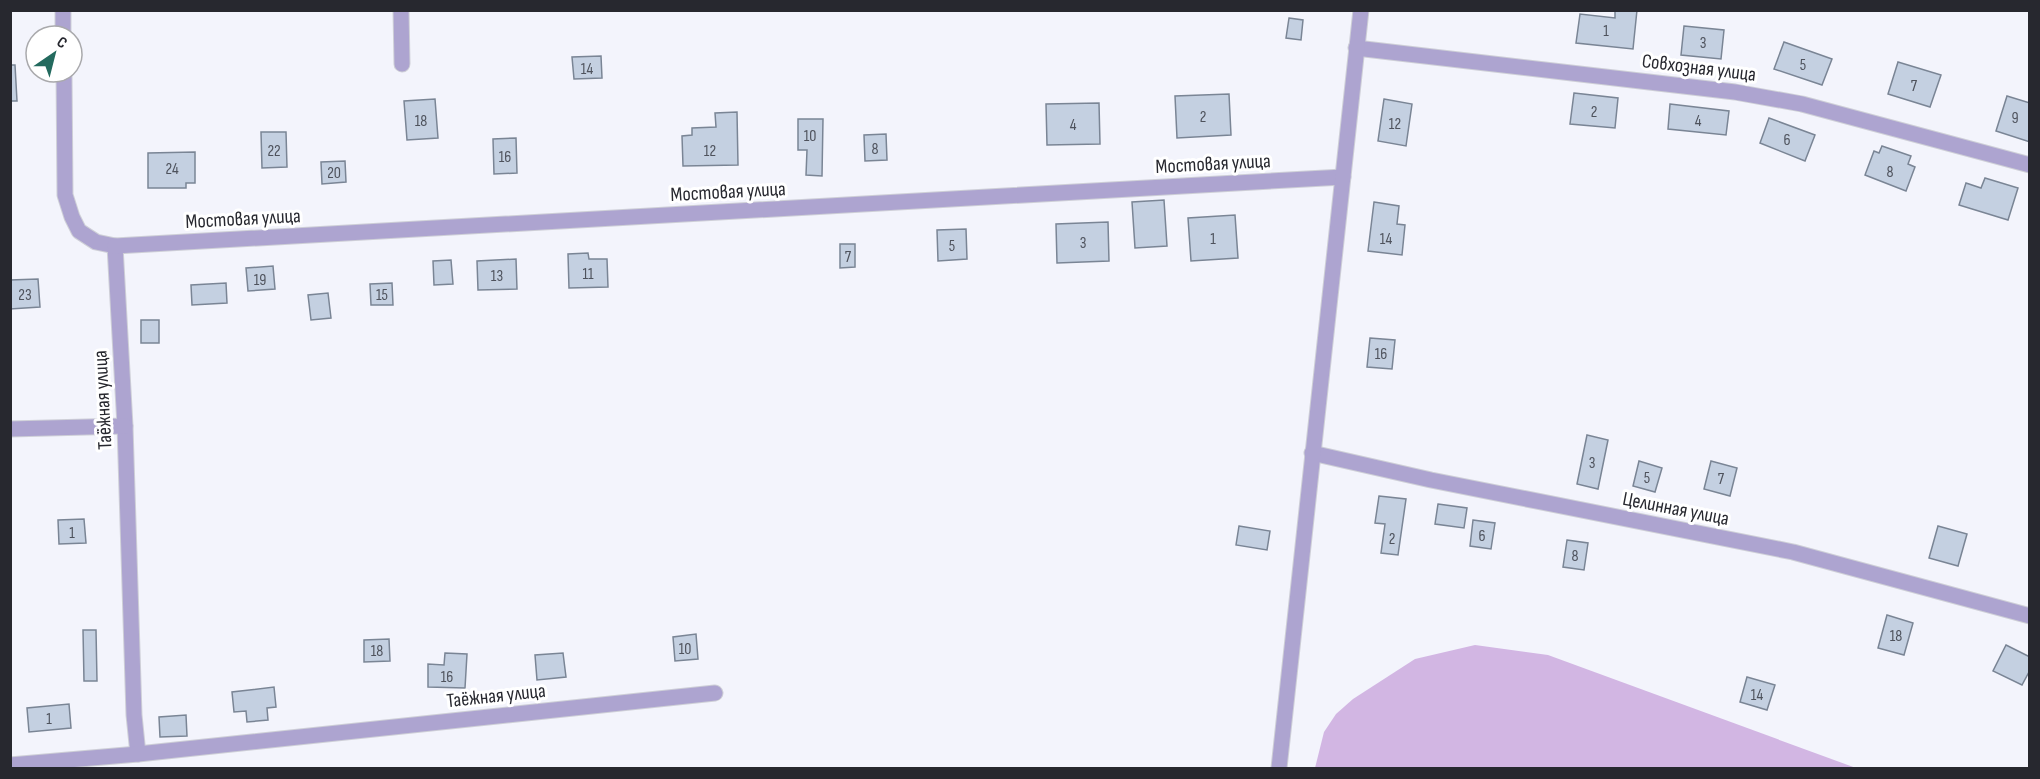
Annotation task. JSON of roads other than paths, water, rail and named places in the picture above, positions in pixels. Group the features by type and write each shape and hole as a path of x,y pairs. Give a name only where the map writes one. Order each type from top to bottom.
{"street":[{"path":"401,10 402,64"},
{"path":"1279,768 1361,10"},
{"name":"Совхозная улица","path":"1356,48 1735,92 1802,104 2030,165"},
{"path":"64,84 65,195 79,231 96,242 115,246"},
{"name":"Мостовая улица","path":"115,246 1343,177"},
{"name":"Таёжная улица","path":"115,246 125,426 134,715 138,754"},
{"path":"10,429 125,426"},
{"name":"Целинная улица","path":"1312,453 1443,483 1793,552 2030,616"},
{"name":"Таёжная улица","path":"10,765 138,754 715,693"}]}
